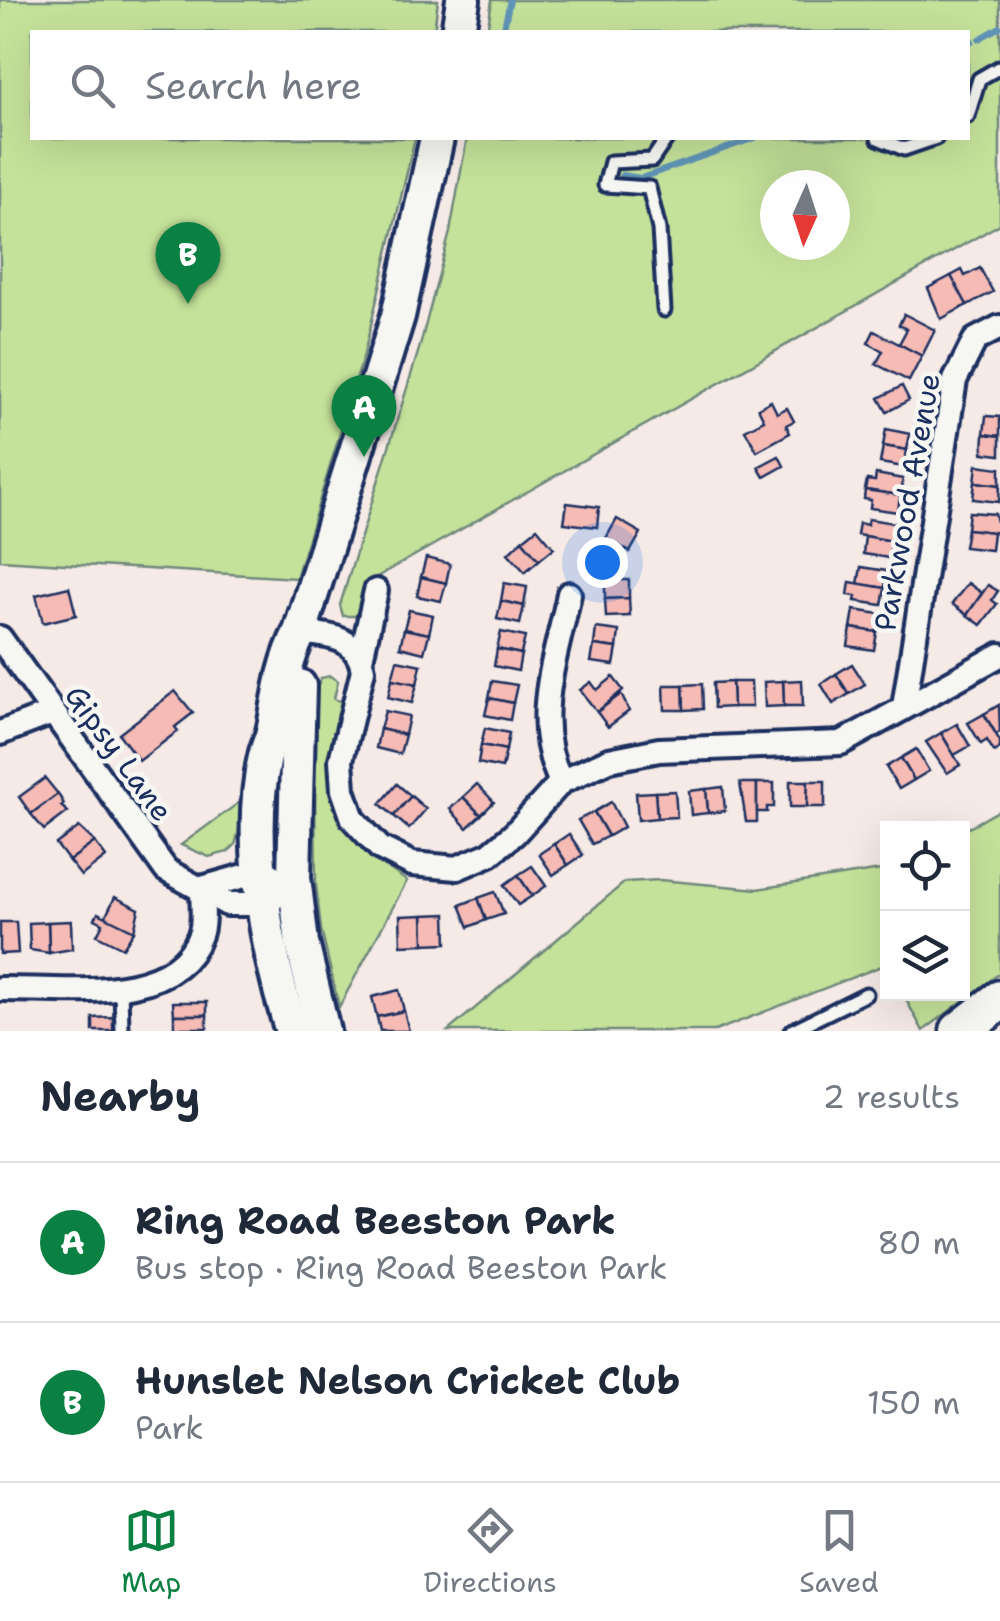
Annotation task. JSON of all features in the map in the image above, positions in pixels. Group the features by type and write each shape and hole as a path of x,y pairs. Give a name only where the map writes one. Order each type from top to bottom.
{"main road":[{"path":"960,1031 1000,1000"}],"street":[{"path":"458,30 463,0"},
{"path":"292,1031 276,980 262,871 265,756 286,660 300,632 398,316 438,140"},
{"name":"Parkwood Avenue","path":"904,706 954,380 975,340 1000,326"},
{"path":"376,592 363,670 341,760 343,790 353,819 380,848 412,864 457,868 490,854 514,834 561,782 609,760 659,750 840,743 1000,655"},
{"path":"561,782 547,754 543,727 568,594"},
{"path":"300,632 336,637 354,645 362,659"},
{"path":"300,632 303,666 298,694 294,882 302,944 324,1031"},
{"name":"Gipsy Lane","path":"0,638 166,870 227,904 266,904"},
{"path":"0,733 52,713"},
{"path":"0,989 122,986 155,980 186,962 201,933 202,888 262,871 294,882"},
{"path":"266,904 294,882"}],"lane":[{"path":"970,109 979,79 1000,67"},
{"path":"664,310 659,230 650,188 605,186 611,162 652,160 666,140"},
{"path":"883,140 904,149 930,140"},
{"path":"122,986 122,1031"},
{"path":"797,1030 866,994"}],"green space":[{"path":"0,0 438,0 434,30 30,30 30,140 415,140 364,354 296,578 0,560"},
{"path":"492,0 1000,0 1000,224 375,578 367,608 358,616 343,616 340,605 420,346 450,232 467,140 970,140 970,30 487,30"},
{"path":"330,676 338,681 334,699 343,702 330,763 334,807 358,843 407,881 339,1007 321,929 316,885 314,694 321,678"},
{"path":"248,796 235,845 228,852 209,857 181,845"},
{"path":"1000,810 1000,973 970,996 970,911 970,827"},
{"path":"880,870 880,967 715,1031 448,1031 625,882 660,880 757,889"},
{"path":"907,1001 963,1001 923,1031"}],"building":[{"path":"980,268 993,292 967,305 951,276 962,270 965,276"},
{"path":"951,276 967,305 941,319 928,288"},
{"path":"904,314 935,330 922,356 899,344 907,329 899,325"},
{"path":"874,331 922,356 909,381 876,364 883,351 868,343"},
{"path":"902,386 909,400 887,412 879,398"},
{"path":"771,401 777,413 787,408 794,421 786,425 790,433 757,451 745,430 764,420 758,408"},
{"path":"986,416 1000,417 1000,436 984,434"},
{"path":"886,429 910,434 907,450 883,446"},
{"path":"984,434 1000,436 1000,455 983,453"},
{"path":"883,446 907,450 904,467 880,463"},
{"path":"779,456 784,466 764,477 758,467"},
{"path":"977,465 1000,468 1000,485 975,482"},
{"path":"876,474 903,479 900,495 865,490 867,480 875,481"},
{"path":"975,482 1000,485 999,502 973,499"},
{"path":"865,490 900,495 898,512 870,508 871,500 864,499"},
{"path":"567,503 599,507 597,527 564,523"},
{"path":"969,512 995,514 1000,533 967,529"},
{"path":"617,519 641,533 630,552 606,538"},
{"path":"868,519 895,523 892,541 857,535 859,523 867,525"},
{"path":"537,528 554,548 539,560 522,540"},
{"path":"967,529 993,532 991,550 964,547"},
{"path":"865,536 892,541 889,558 863,554"},
{"path":"522,540 539,560 525,572 508,553"},
{"path":"426,558 450,564 446,583 421,577"},
{"path":"861,567 887,571 885,588 858,584"},
{"path":"421,577 446,583 441,601 417,596"},
{"path":"605,580 629,580 629,598 605,599"},
{"path":"850,582 885,588 882,605 855,601 856,596 848,595"},
{"path":"504,583 527,587 524,606 501,601"},
{"path":"968,583 982,593 967,615 952,604"},
{"path":"988,585 998,591 992,600 997,604 981,625 967,615"},
{"path":"69,587 76,615 43,623 36,595"},
{"path":"629,598 630,616 606,617 605,599"},
{"path":"501,601 524,606 520,624 497,619"},
{"path":"409,610 433,615 429,634 404,629"},
{"path":"854,610 880,614 877,632 851,628"},
{"path":"596,628 619,631 617,648 594,645"},
{"path":"851,628 877,632 874,650 848,646"},
{"path":"404,629 429,634 424,653 400,647"},
{"path":"501,632 525,637 521,654 497,649"},
{"path":"594,645 617,648 614,665 591,662"},
{"path":"497,649 521,654 518,671 494,666"},
{"path":"397,660 421,665 417,684 392,679"},
{"path":"852,664 865,684 849,694 836,674"},
{"path":"836,674 849,694 833,704 821,684"},
{"path":"613,677 623,690 597,712 580,690 591,682 597,690"},
{"path":"392,679 417,684 412,703 388,697"},
{"path":"802,680 803,706 784,706 783,681"},
{"path":"492,681 517,685 513,703 489,698"},
{"path":"783,681 784,706 765,707 764,682"},
{"path":"732,682 751,682 752,707 733,707"},
{"path":"732,682 733,707 714,708 713,683"},
{"path":"702,684 703,709 684,710 683,685"},
{"path":"664,685 683,685 684,710 665,710"},
{"path":"175,691 193,713 175,727 178,731 139,761 119,734"},
{"path":"621,694 629,711 608,727 597,712"},
{"path":"489,698 513,703 510,720 485,715"},
{"path":"999,705 1000,732 996,734 984,714"},
{"path":"385,711 409,716 405,735 380,729"},
{"path":"984,714 1000,741 1000,748 994,752 987,740 981,744 968,723"},
{"path":"957,724 970,746 954,755 941,733"},
{"path":"485,728 509,733 506,750 481,745"},
{"path":"380,729 405,735 400,754 376,748"},
{"path":"941,733 960,765 947,773 926,742"},
{"path":"481,745 506,750 502,768 478,763"},
{"path":"916,749 929,771 914,780 901,758"},
{"path":"901,758 914,780 899,789 886,767"},
{"path":"45,778 58,794 31,814 19,797"},
{"path":"790,781 808,781 807,807 790,807"},
{"path":"808,781 825,781 825,807 807,807"},
{"path":"740,783 757,783 757,822 746,822"},
{"path":"757,783 774,783 774,807 767,807 767,812 757,812"},
{"path":"397,784 411,796 394,816 380,804"},
{"path":"477,784 494,802 481,815 463,797"},
{"path":"723,787 725,811 708,813 706,789"},
{"path":"706,789 708,813 691,815 689,791"},
{"path":"675,791 677,817 657,818 655,792"},
{"path":"655,792 657,818 638,820 636,793"},
{"path":"58,794 64,804 61,806 68,812 44,830 31,814"},
{"path":"411,796 426,809 409,829 394,816"},
{"path":"463,797 481,815 467,828 450,809"},
{"path":"611,802 624,827 608,836 594,812"},
{"path":"594,812 608,836 592,844 578,820"},
{"path":"79,827 95,842 69,861 56,844"},
{"path":"569,834 583,855 568,865 554,844"},
{"path":"95,842 106,857 81,876 69,861"},
{"path":"554,844 568,865 553,875 539,854"},
{"path":"532,866 546,886 532,896 518,875"},
{"path":"518,875 532,896 518,905 504,885"},
{"path":"495,892 504,914 486,920 478,898"},
{"path":"115,897 139,909 134,931 105,918"},
{"path":"478,898 486,920 469,927 460,905"},
{"path":"98,913 134,931 123,948 97,935 103,923 95,919"},
{"path":"446,914 447,943 424,944 423,915"},
{"path":"423,915 424,944 401,945 400,916"},
{"path":"71,921 72,949 49,953 48,922"},
{"path":"0,922 16,922 18,953 0,954"},
{"path":"48,922 49,953 30,950 29,923"},
{"path":"399,990 404,1011 377,1017 372,997"},
{"path":"173,1002 207,1002 207,1015 174,1015"},
{"path":"404,1011 409,1031 380,1031 377,1017"},
{"path":"174,1015 207,1015 207,1028 174,1028"},
{"path":"113,1017 113,1031 93,1031 93,1018"}],"waterway":[{"path":"503,30 510,0"},
{"path":"979,39 1000,27"},
{"path":"622,175 641,178 749,140"}],"place":[{"name":"Hunslet Nelson Cricket Club","path":"188,304"},
{"name":"Ring Road Beeston Park","path":"364,457"}]}
